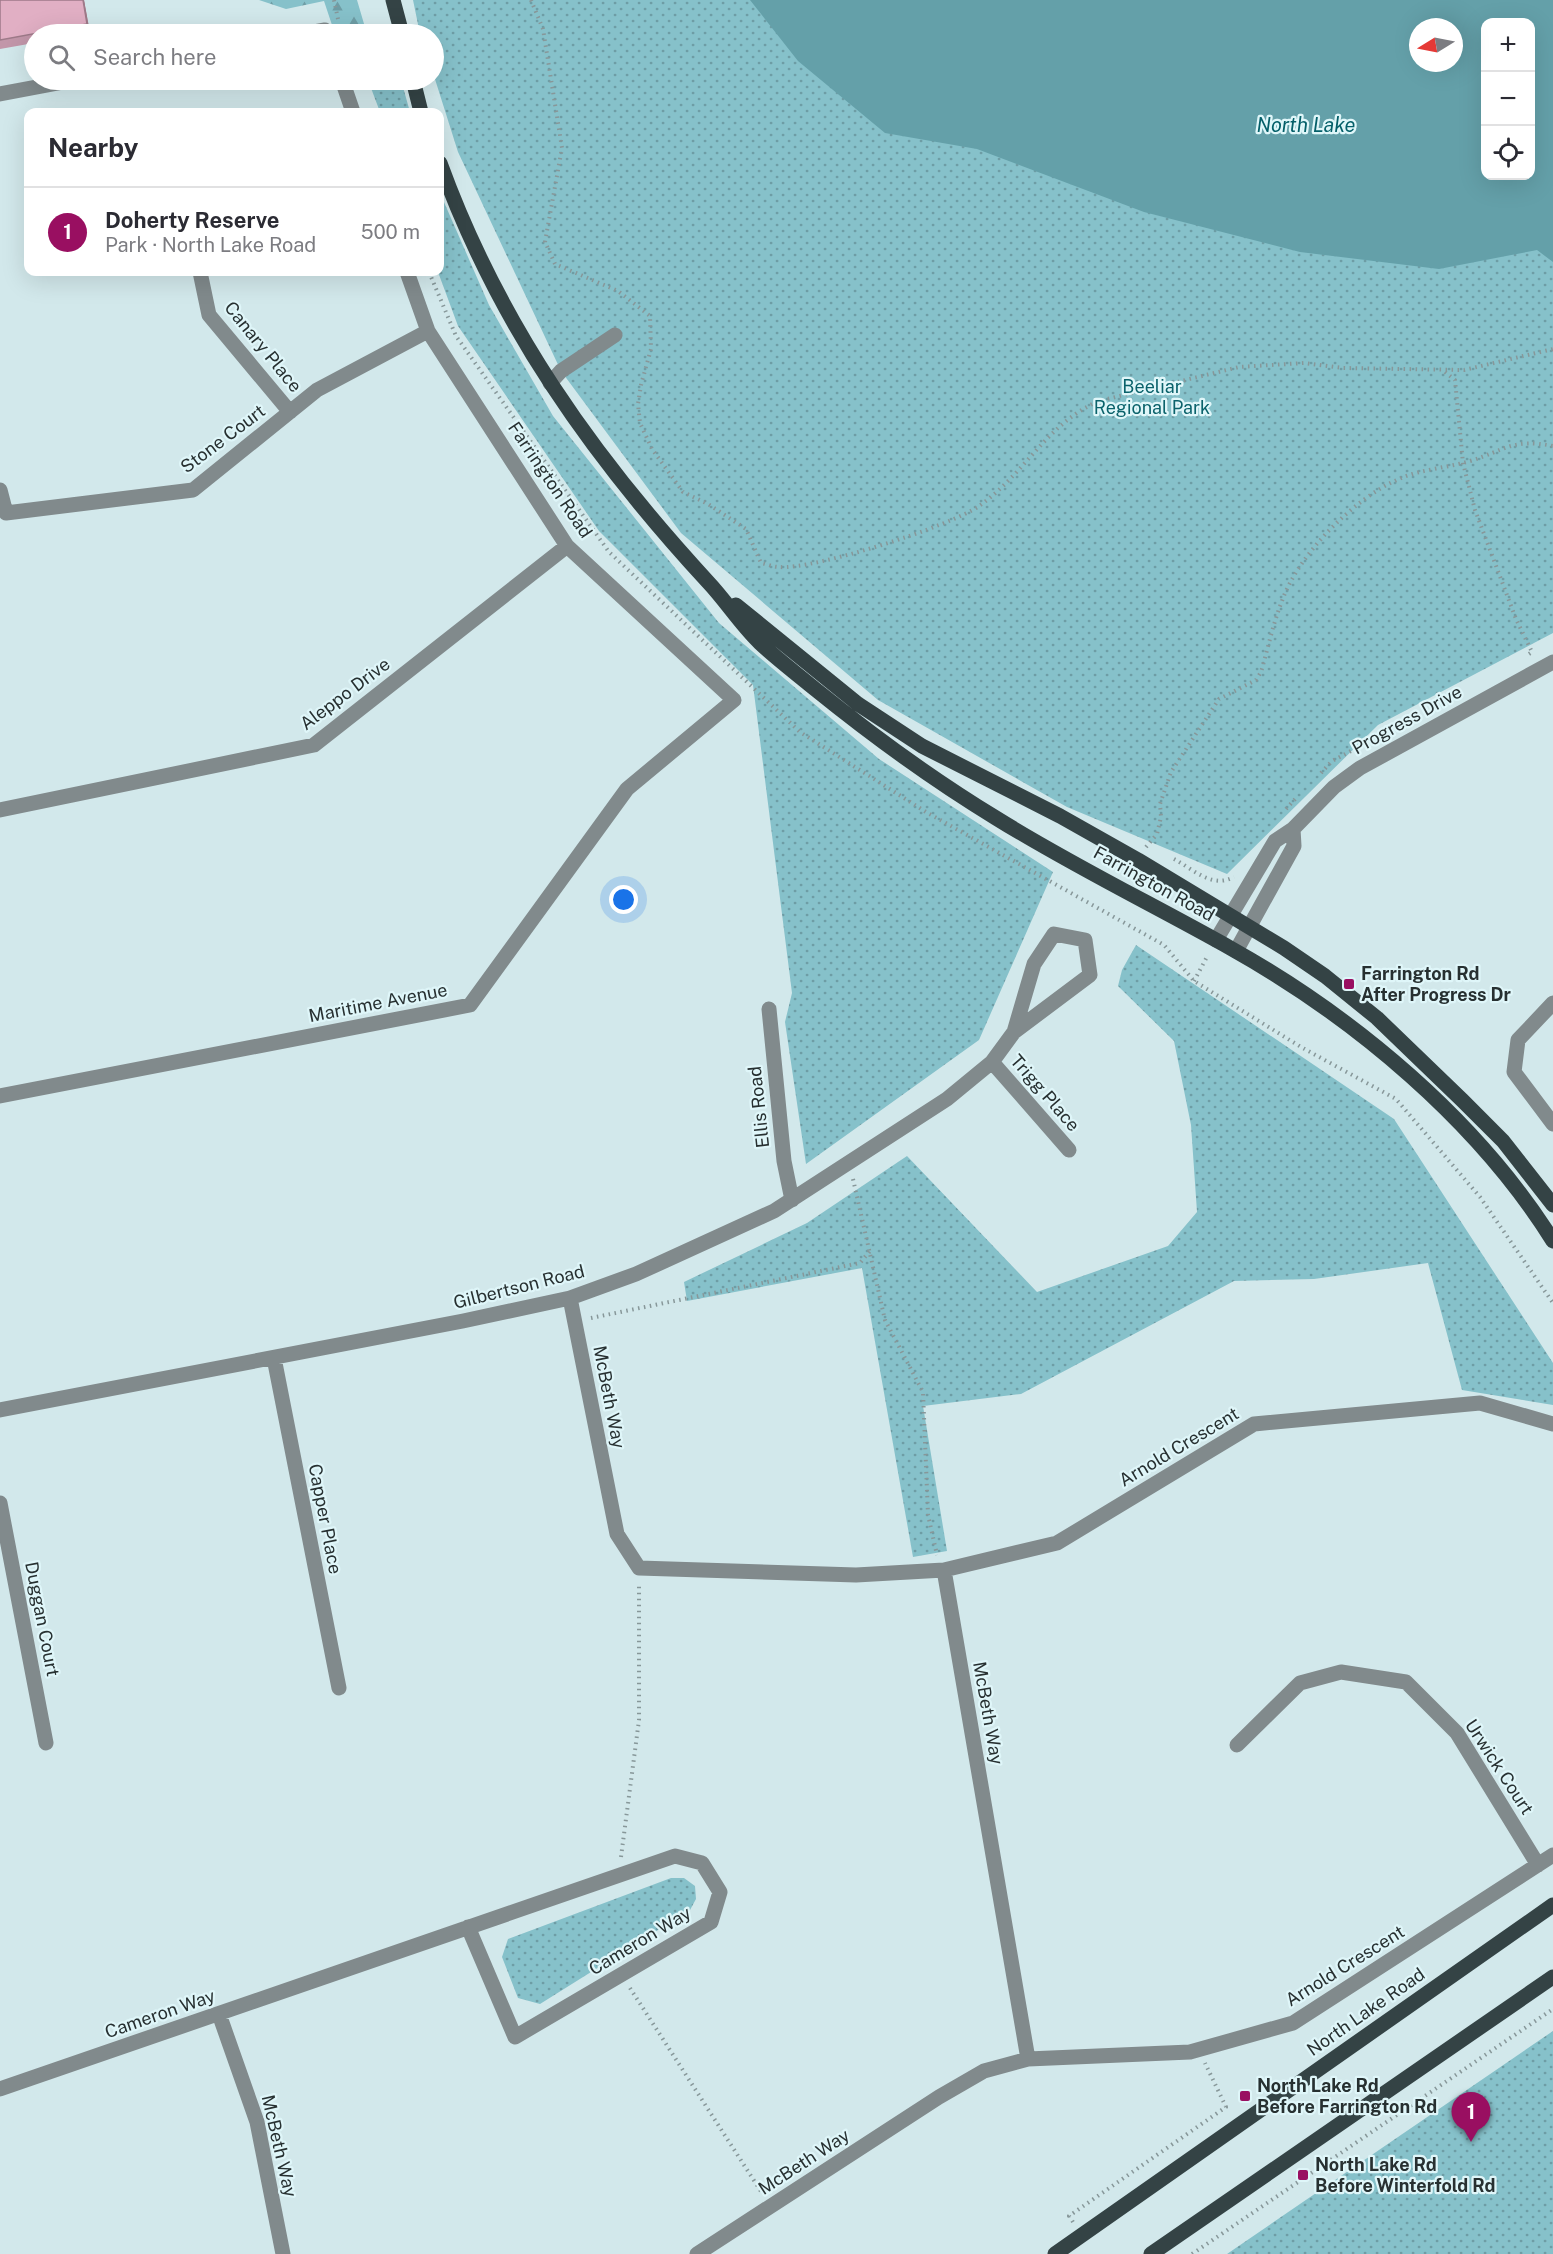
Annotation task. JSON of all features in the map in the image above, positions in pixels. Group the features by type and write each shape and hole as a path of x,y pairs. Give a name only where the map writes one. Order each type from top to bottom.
{"main road":[{"path":"393,0 399,24"},
{"path":"416,90 420,108"},
{"name":"Farrington Road","path":"444,174 453,200 496,294 589,442 664,534 713,586 758,642 908,763 998,820 1125,892 1236,951 1327,1009 1368,1040 1443,1106 1508,1179 1553,1241"},
{"name":"Farrington Road","path":"713,586 858,705 922,746 1060,816 1138,860 1325,976 1377,1018 1503,1141 1553,1205"},
{"name":"North Lake Road","path":"1055,2254 1553,1905"},
{"path":"1151,2254 1553,1977"}],"street":[{"path":"0,94 24,89"},
{"path":"345,90 352,108"},
{"name":"Canary Place","path":"201,276 209,315 290,412"},
{"name":"Farrington Road","path":"408,276 428,331 567,546 734,700"},
{"name":"Stone Court","path":"0,490 6,513 193,489 317,390 428,331"},
{"path":"550,383 561,372 615,335"},
{"name":"Aleppo Drive","path":"0,810 314,745 567,546"},
{"name":"Progress Drive","path":"1216,940 1275,842 1293,829 1334,787 1360,768 1553,663"},
{"name":"Maritime Avenue","path":"0,1096 470,1005 627,789 734,700"},
{"path":"1236,951 1294,846 1293,829"},
{"name":"Gilbertson Road","path":"0,1410 274,1358 570,1298 636,1274 774,1211 947,1099 992,1062 1014,1032 1090,975 1085,940 1054,934 1034,964 1014,1032"},
{"path":"1553,1003 1518,1040 1514,1072 1553,1124"},
{"name":"Ellis Road","path":"770,1010 784,1161 792,1200"},
{"name":"Trigg Place","path":"992,1062 1069,1150"},
{"name":"McBeth Way","path":"570,1298 617,1534 639,1568"},
{"name":"Capper Place","path":"274,1358 339,1688"},
{"name":"Arnold Crescent","path":"944,1570 1057,1543 1254,1424 1480,1402 1553,1424"},
{"name":"Duggan Court","path":"0,1503 46,1743"},
{"path":"639,1568 856,1575 944,1570"},
{"name":"McBeth Way","path":"697,2254 984,2071 1028,2059 944,1570"},
{"name":"Urwick Court","path":"1237,1745 1300,1683 1341,1672 1406,1682 1457,1733 1538,1865"},
{"name":"Arnold Crescent","path":"1028,2059 1199,2050 1293,2023 1553,1855"},
{"name":"Cameron Way","path":"0,2089 675,1856 702,1863 720,1892 711,1922 515,2037 468,1928"},
{"name":"McBeth Way","path":"219,2014 257,2122 283,2254"}],"path":[{"path":"531,0 543,29 562,148 545,242 555,264 618,291 650,316 651,349 638,404 640,423 652,449 683,492 708,504 746,529 761,563 778,567 826,561 928,528 979,507 1023,468 1062,423 1077,411 1099,401 1239,367 1304,363 1343,368 1464,370 1553,349"},
{"path":"1444,371 1455,380 1463,463 1475,510 1516,619 1532,652 1522,657"},
{"path":"1138,860 1157,834 1161,817 1160,804 1172,772 1219,699 1256,680 1261,672 1282,600 1305,556 1362,501 1400,478 1463,463 1514,444 1530,441 1553,446"},
{"path":"1319,776 1332,761 1353,750"},
{"path":"1282,814 1304,790"},
{"path":"1148,845 1156,850"},
{"path":"1165,854 1212,881 1228,880 1237,873"},
{"path":"1112,915 1125,892"},
{"path":"1194,981 1216,940"},
{"path":"845,1165 853,1179 885,1320 923,1392 928,1515 934,1548 944,1570"},
{"path":"570,1298 590,1318 860,1263 870,1251"},
{"path":"618,1875 639,1720 639,1568"},
{"path":"622,1975 771,2206"},
{"path":"1192,2254 1553,2009"},
{"path":"1080,2236 1069,2216 1226,2107 1199,2050"}],"green space":[{"path":"259,0 357,0 364,24 332,24 324,1 286,9"},
{"name":"Beeliar Regional Park","path":"413,0 1553,0 1553,633 1378,725 1227,874 1067,807 878,700 681,533 561,371 458,152 438,90 444,90 444,24 418,24"},
{"path":"372,90 404,90 409,108 378,108"},
{"path":"444,202 489,305 553,416 719,623 879,759 1053,872 979,1040 806,1164 785,1022 792,993 753,685 599,531 458,326 439,276 444,276"},
{"path":"1136,945 1394,1119 1553,1363 1553,1405 1462,1390 1428,1263 1314,1279 1234,1281 1021,1394 923,1406 947,1551 913,1557 862,1268 687,1301 684,1282 807,1223 907,1156 1037,1292 1168,1246 1197,1212 1191,1125 1174,1041 1118,986 1122,970"},
{"path":"671,1878 684,1878 695,1886 696,1899 690,1910 540,2004 518,1998 502,1957 508,1939"},
{"path":"1553,2031 1553,2254 1227,2254"}],"water":[{"name":"North Lake","path":"750,0 1553,0 1553,262 1537,250 1439,269 1300,252 1144,212 977,149 885,133 798,61"}],"building":[{"path":"0,0 83,0 87,24 24,24 24,36 0,40"}],"place":[{"name":"Farrington Rd After Progress Dr","path":"1349,984"},
{"name":"North Lake Rd Before Farrington Rd","path":"1245,2096"},
{"name":"Doherty Reserve","path":"1471,2142"},
{"name":"North Lake Rd Before Winterfold Rd","path":"1303,2175"}]}
